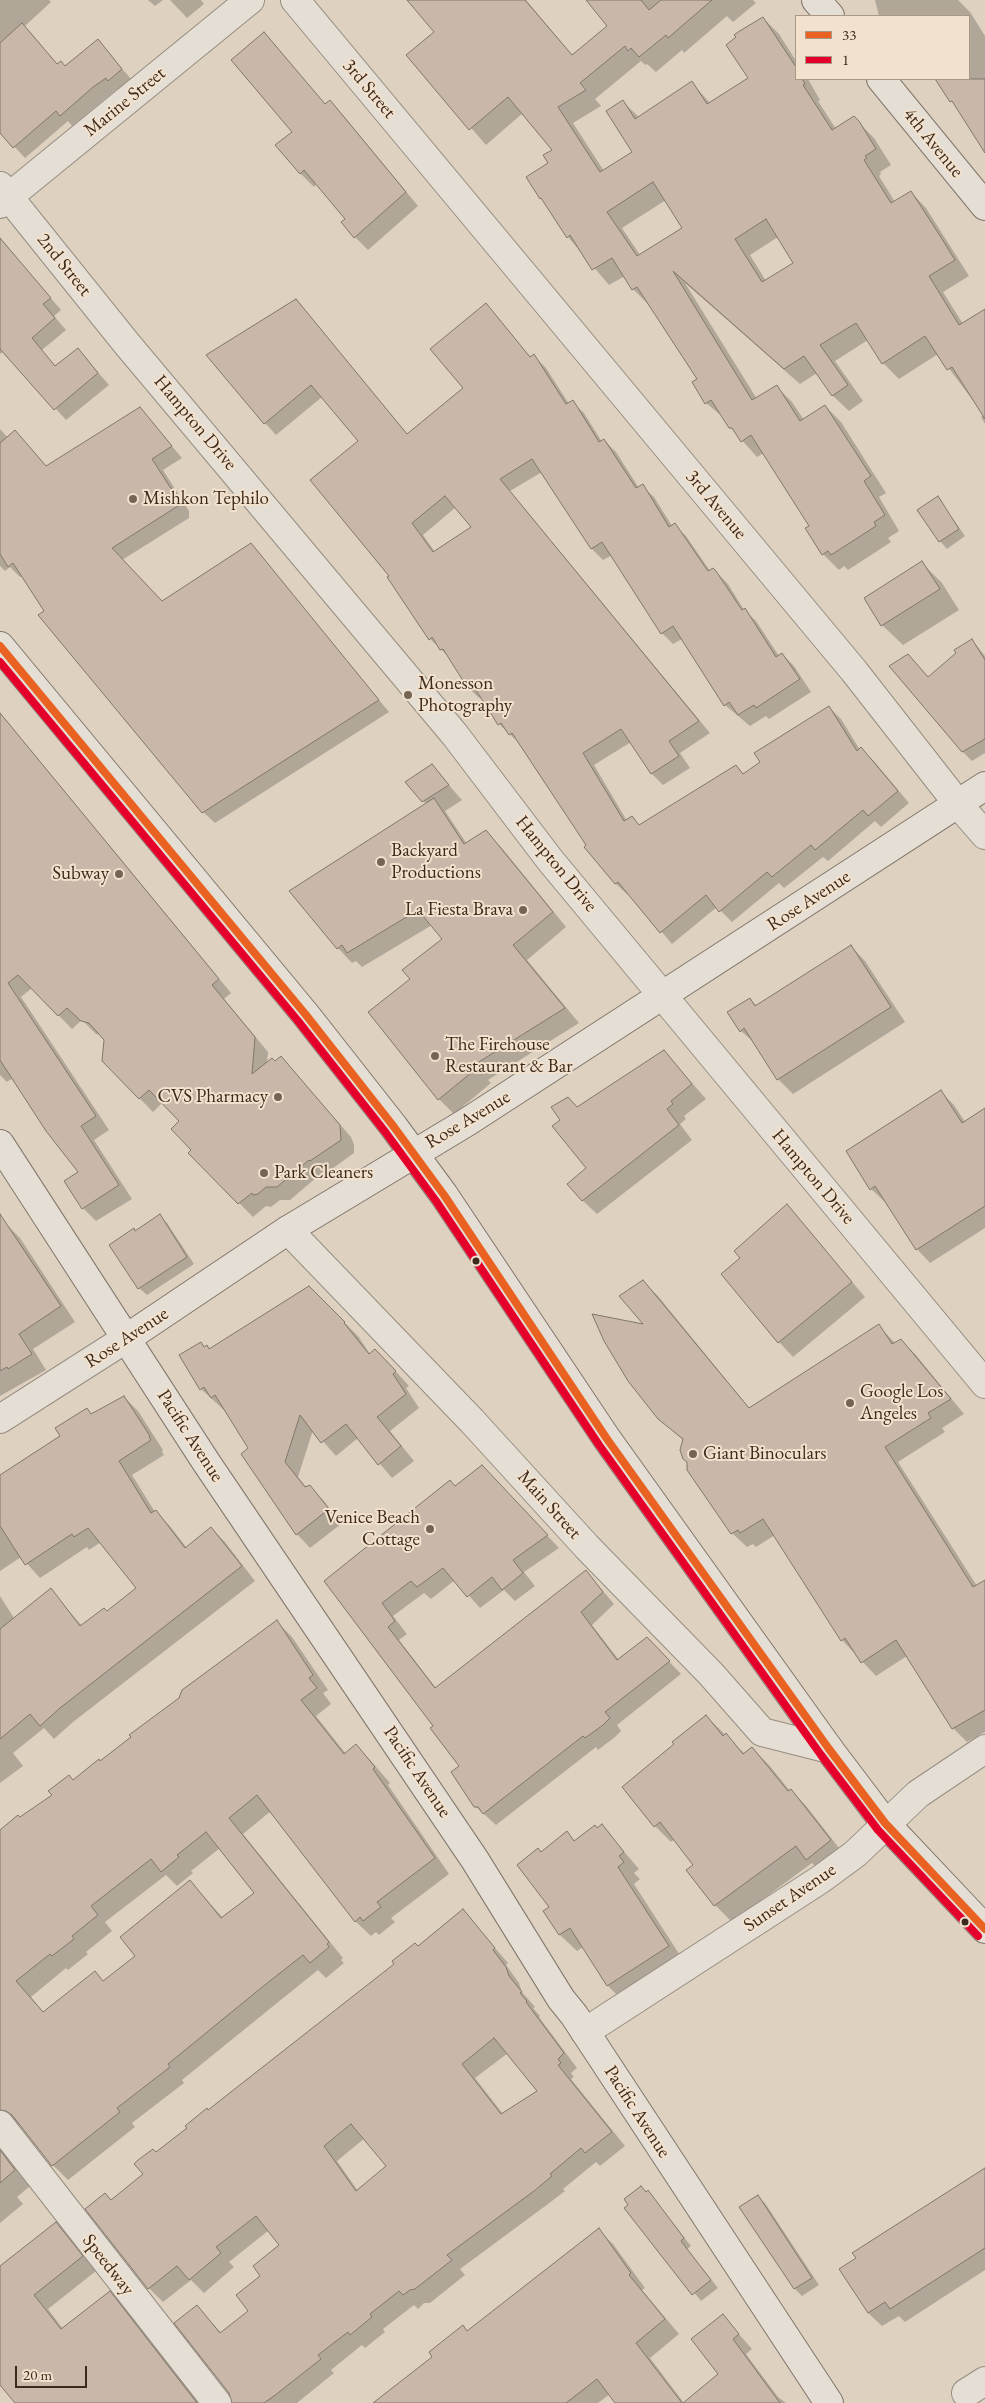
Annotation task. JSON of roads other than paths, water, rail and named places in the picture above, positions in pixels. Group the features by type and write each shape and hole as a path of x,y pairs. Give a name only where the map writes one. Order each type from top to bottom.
{"street":[{"name":"Marine Street","path":"3,196 250,0"},
{"name":"3rd Street","path":"295,0 442,179"},
{"path":"816,0 829,15"},
{"name":"4th Avenue","path":"882,80 985,206"},
{"name":"3rd Avenue","path":"442,179 848,664 958,804 985,835"},
{"name":"2nd Street","path":"3,196 127,344"},
{"name":"Hampton Drive","path":"127,344 455,734 550,860 985,1384"},
{"path":"0,646 306,1015 444,1195 607,1439 829,1749 886,1823 985,1929"},
{"name":"Rose Avenue","path":"0,1419 127,1338 288,1230 467,1122 985,786"},
{"name":"Pacific Avenue","path":"0,1144 206,1462 475,1860 561,1999 830,2403"},
{"name":"Main Street","path":"288,1230 472,1421 587,1547 711,1674 762,1732 829,1749"},
{"name":"Sunset Avenue","path":"584,2032 821,1879 854,1854 918,1794 985,1749"},
{"name":"Speedway","path":"0,2126 217,2403"}],"place":[{"name":"Mishkon Tephilo","path":"133,499"},
{"name":"Monesson Photography","path":"408,695"},
{"name":"Backyard Productions","path":"381,862"},
{"name":"Subway","path":"119,874"},
{"name":"La Fiesta Brava","path":"523,910"},
{"name":"The Firehouse Restaurant & Bar","path":"435,1056"},
{"name":"CVS Pharmacy","path":"278,1097"},
{"name":"Park Cleaners","path":"264,1173"},
{"name":"Google Los Angeles","path":"850,1403"},
{"name":"Giant Binoculars","path":"693,1454"},
{"name":"Venice Beach Cottage","path":"430,1529"}]}
